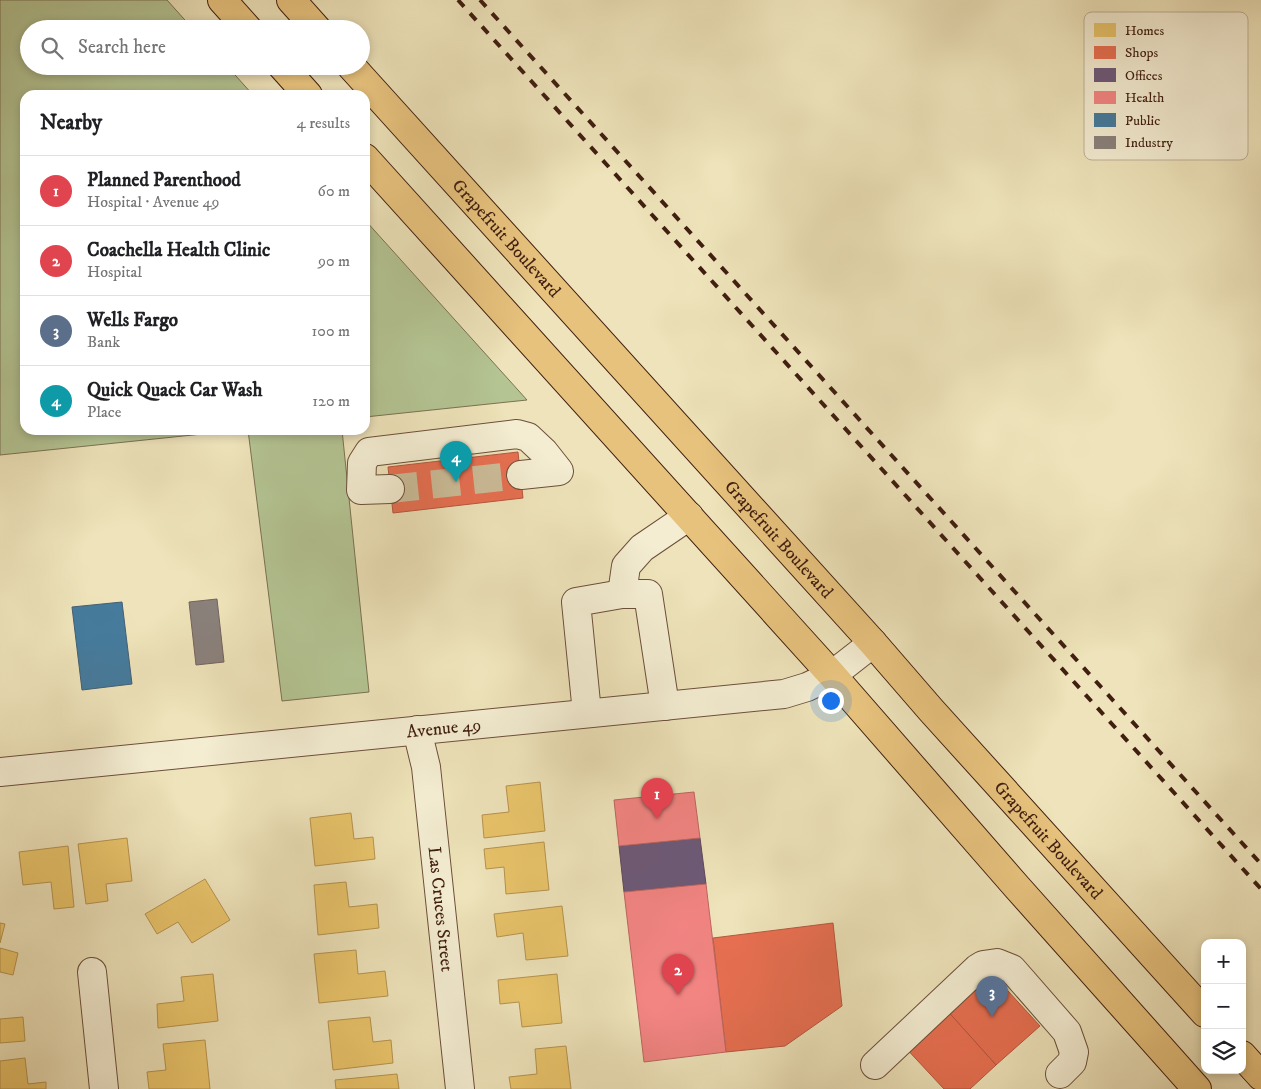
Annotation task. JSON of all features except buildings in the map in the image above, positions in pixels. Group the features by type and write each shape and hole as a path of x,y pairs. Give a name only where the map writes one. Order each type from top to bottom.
{"main road":[{"path":"222,0 240,20"},
{"path":"291,0 309,20"},
{"path":"290,75 304,90"},
{"name":"Grapefruit Boulevard","path":"359,75 873,643 1201,1010"},
{"path":"370,164 832,675 1016,886 1197,1089"},
{"path":"1246,1059 1261,1076"}],"street":[{"path":"390,489 360,490 362,463 369,452 517,434 528,437 544,452 559,471 521,475"},
{"path":"622,594 626,566 642,548 689,516"},
{"path":"587,713 576,602 622,594 648,594 666,706"},
{"name":"Avenue 49","path":"0,772 784,694 807,687 832,675 873,643"},
{"name":"Las Cruces Street","path":"417,730 426,767 460,1089"},
{"path":"875,1065 978,968 983,965 997,963 1012,969 1067,1032 1074,1052 1072,1062 1060,1074"},
{"path":"92,972 104,1089"}],"green space":[{"path":"0,0 167,0 185,20 20,20 20,75 235,75 249,90 20,90 20,435 193,435 0,455"},
{"path":"370,226 527,400 370,416"},
{"path":"249,435 343,435 369,692 282,701"}],"tunnel":[{"path":"390,489 521,475"}],"railway":[{"path":"458,0 1261,889"},
{"path":"480,0 1261,864"}],"place":[{"name":"Quick Quack Car Wash","path":"456,482"},
{"name":"Planned Parenthood","path":"657,819"},
{"name":"Coachella Health Clinic","path":"678,995"},
{"name":"Wells Fargo","path":"992,1017"}]}
